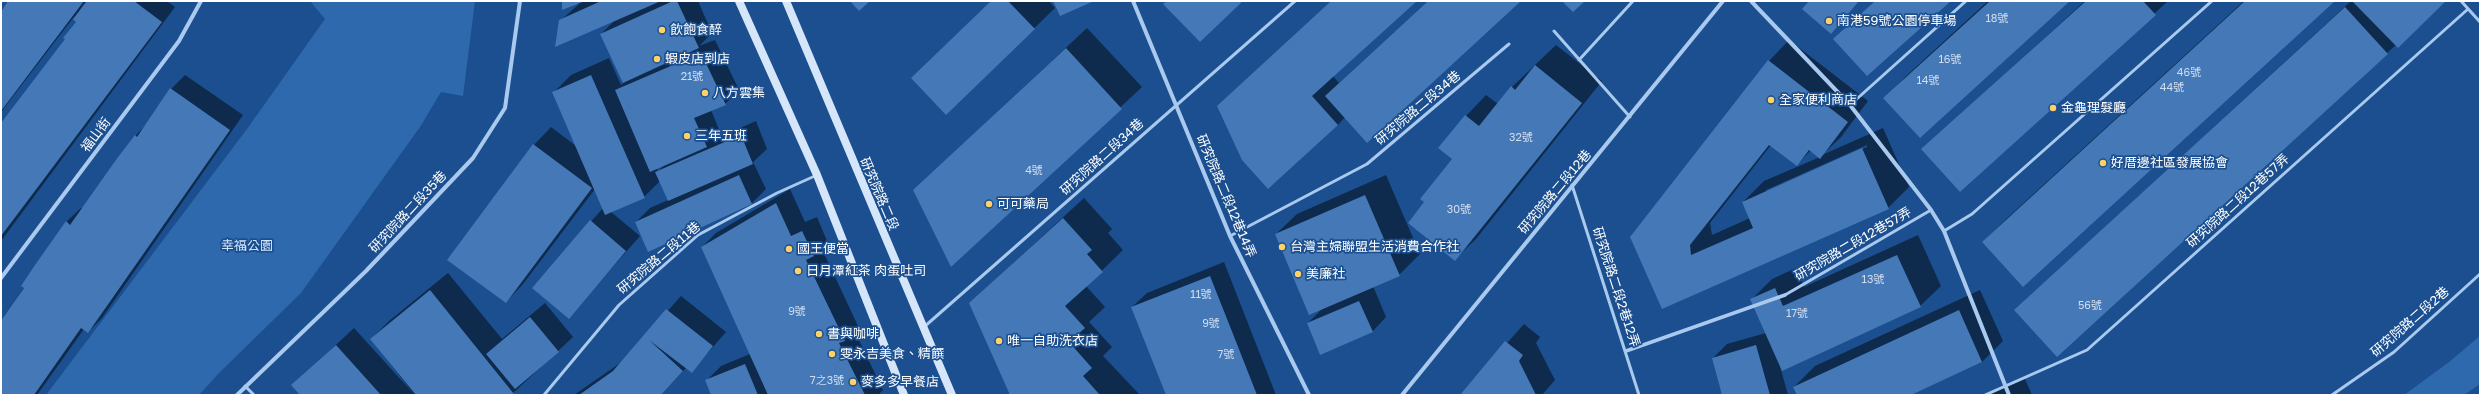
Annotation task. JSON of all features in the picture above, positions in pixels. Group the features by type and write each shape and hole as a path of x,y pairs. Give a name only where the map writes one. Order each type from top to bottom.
{"main road":[{"path":"739,1 817,175 904,395"},
{"name":"研究院路二段","path":"786,1 922,329 952,395"}],"street":[{"name":"福山街","path":"1,278 179,41 201,1"},
{"name":"研究院路二段35巷","path":"237,395 366,271 473,158 505,108 520,1"},
{"name":"研究院路二段12巷14弄","path":"1133,1 1230,236 1309,395"},
{"name":"研究院路二段12巷","path":"1402,395 1723,1"},
{"name":"研究院路二段12巷57弄","path":"1751,1 1850,104 1932,210 1944,231 2009,395"},
{"path":"1626,351 1786,295"}],"lane":[{"name":"研究院路二段34巷","path":"922,329 1295,1"},
{"path":"1580,60 1633,1"},
{"path":"1850,104 1966,1"},
{"path":"1944,231 1972,214 2212,1"},
{"path":"2461,1 2480,22"},
{"name":"研究院路二段12巷57弄","path":"1985,395 2087,350 2468,9"},
{"path":"1554,30 1630,117"},
{"name":"研究院路二段34巷","path":"1230,236 1367,164 1509,44"},
{"name":"研究院路二段11巷","path":"544,395 619,305 698,235 777,193 817,175"},
{"name":"研究院路二段2巷12弄","path":"1572,185 1626,351 1638,395"},
{"name":"研究院路二段12巷57弄","path":"1786,295 1932,210"},
{"name":"研究院路二段2巷","path":"2332,395 2394,352 2480,274"},
{"path":"245,386 254,395"}],"green space":[{"name":"幸福公園","path":"310,1 475,1 463,96 441,92 420,127 301,293 220,372 199,395 46,395 247,129 325,19"},
{"path":"2480,336 2480,384 2464,395 2404,395 2449,362"}],"building":[{"path":"8,1 84,1 1,111 1,12"},
{"path":"87,1 134,1 162,22 1,236 1,123 65,39 63,38 76,22 73,19"},
{"path":"562,1 585,1 562,10"},
{"path":"601,1 661,1 555,47 559,20"},
{"path":"673,1 677,1 699,48 623,83 600,34"},
{"path":"850,1 870,1 859,11"},
{"path":"991,1 1008,1 1035,29 946,115 911,78"},
{"path":"1053,1 1094,1 1060,16"},
{"path":"1167,1 1243,1 1200,42 1163,4"},
{"path":"1331,1 1417,1 1312,96 1338,125 1268,189 1242,160 1217,106"},
{"path":"1428,1 1521,1 1367,143 1325,96"},
{"path":"1562,1 1585,1 1573,12"},
{"name":"南港59號公園停車場","path":"1809,1 1859,1 1831,34 1802,9"},
{"path":"1875,1 1951,1 1867,76 1833,39"},
{"path":"1990,1 2070,1 1920,138 1883,98"},
{"path":"2086,1 2143,1 2156,15 1960,192 1921,149"},
{"path":"2245,1 2335,1 2023,287 1982,242"},
{"path":"2352,1 2446,1 2398,48"},
{"path":"2345,7 2388,54 2057,357 2014,310"},
{"path":"1066,48 1122,109 951,267 913,190"},
{"path":"701,53 726,105 694,118 707,147 650,172 615,90"},
{"path":"1768,60 1848,122 1820,159 1809,150 1797,166 1769,145 1690,245 1691,255 1753,228 1742,202 1862,148 1889,209 1662,309 1630,237"},
{"path":"1535,65 1582,103 1455,261 1408,223 1424,202 1420,199 1452,159 1438,148 1465,115 1479,126 1511,86 1515,90"},
{"path":"591,75 645,198 605,215 552,92"},
{"path":"170,88 230,130 88,333 81,328 34,395 1,395 1,321 24,288 21,286 66,221 70,225 118,157 135,135 137,137"},
{"path":"741,135 753,164 668,201 655,172"},
{"path":"533,144 592,188 506,303 447,260"},
{"path":"739,175 752,204 648,252 635,222"},
{"path":"1365,195 1400,276 1309,315 1275,234"},
{"path":"776,203 791,236 802,231 814,256 806,260 845,341 839,343 865,395 768,395 701,247"},
{"path":"1063,218 1092,250 1087,254 1103,272 1065,306 1085,328 1069,342 1092,368 1083,376 1100,395 1010,395 969,303"},
{"path":"590,220 626,251 569,319 532,288"},
{"path":"1897,255 1921,307 1782,371 1750,299 1775,288 1783,306"},
{"path":"1210,276 1257,395 1166,395 1131,307"},
{"path":"430,290 514,394 513,395 416,395 370,339"},
{"path":"1359,301 1373,332 1320,355 1307,323"},
{"path":"666,309 713,346 692,373 649,340 683,371 661,395 579,395 613,371"},
{"path":"1959,310 1982,362 1911,395 1797,395 1793,387"},
{"path":"530,317 559,352 515,389 486,354"},
{"path":"1505,341 1523,355 1519,361 1536,395 1460,395"},
{"path":"336,345 381,395 300,395 291,385"},
{"path":"1756,345 1770,395 1722,395 1712,358"},
{"path":"745,364 758,395 711,395 705,380"}],"place":[{"name":"南港59號公園停車場","path":"1829,21"},
{"name":"飲飽食醉","path":"662,30"},
{"name":"蝦皮店到店","path":"657,59"},
{"name":"八方雲集","path":"705,93"},
{"name":"全家便利商店","path":"1771,100"},
{"name":"金龜理髮廳","path":"2053,108"},
{"name":"三年五班","path":"687,136"},
{"name":"好厝邊社區發展協會","path":"2103,163"},
{"name":"可可藥局","path":"989,204"},
{"name":"台灣主婦聯盟生活消費合作社","path":"1282,247"},
{"name":"國王便當","path":"789,249"},
{"name":"日月潭紅茶 肉蛋吐司","path":"798,271"},
{"name":"美廉社","path":"1298,274"},
{"name":"書與咖啡","path":"819,334"},
{"name":"唯一自助洗衣店","path":"999,341"},
{"name":"雯永吉美食、精饌","path":"832,354"},
{"name":"麥多多早餐店","path":"853,382"}]}
